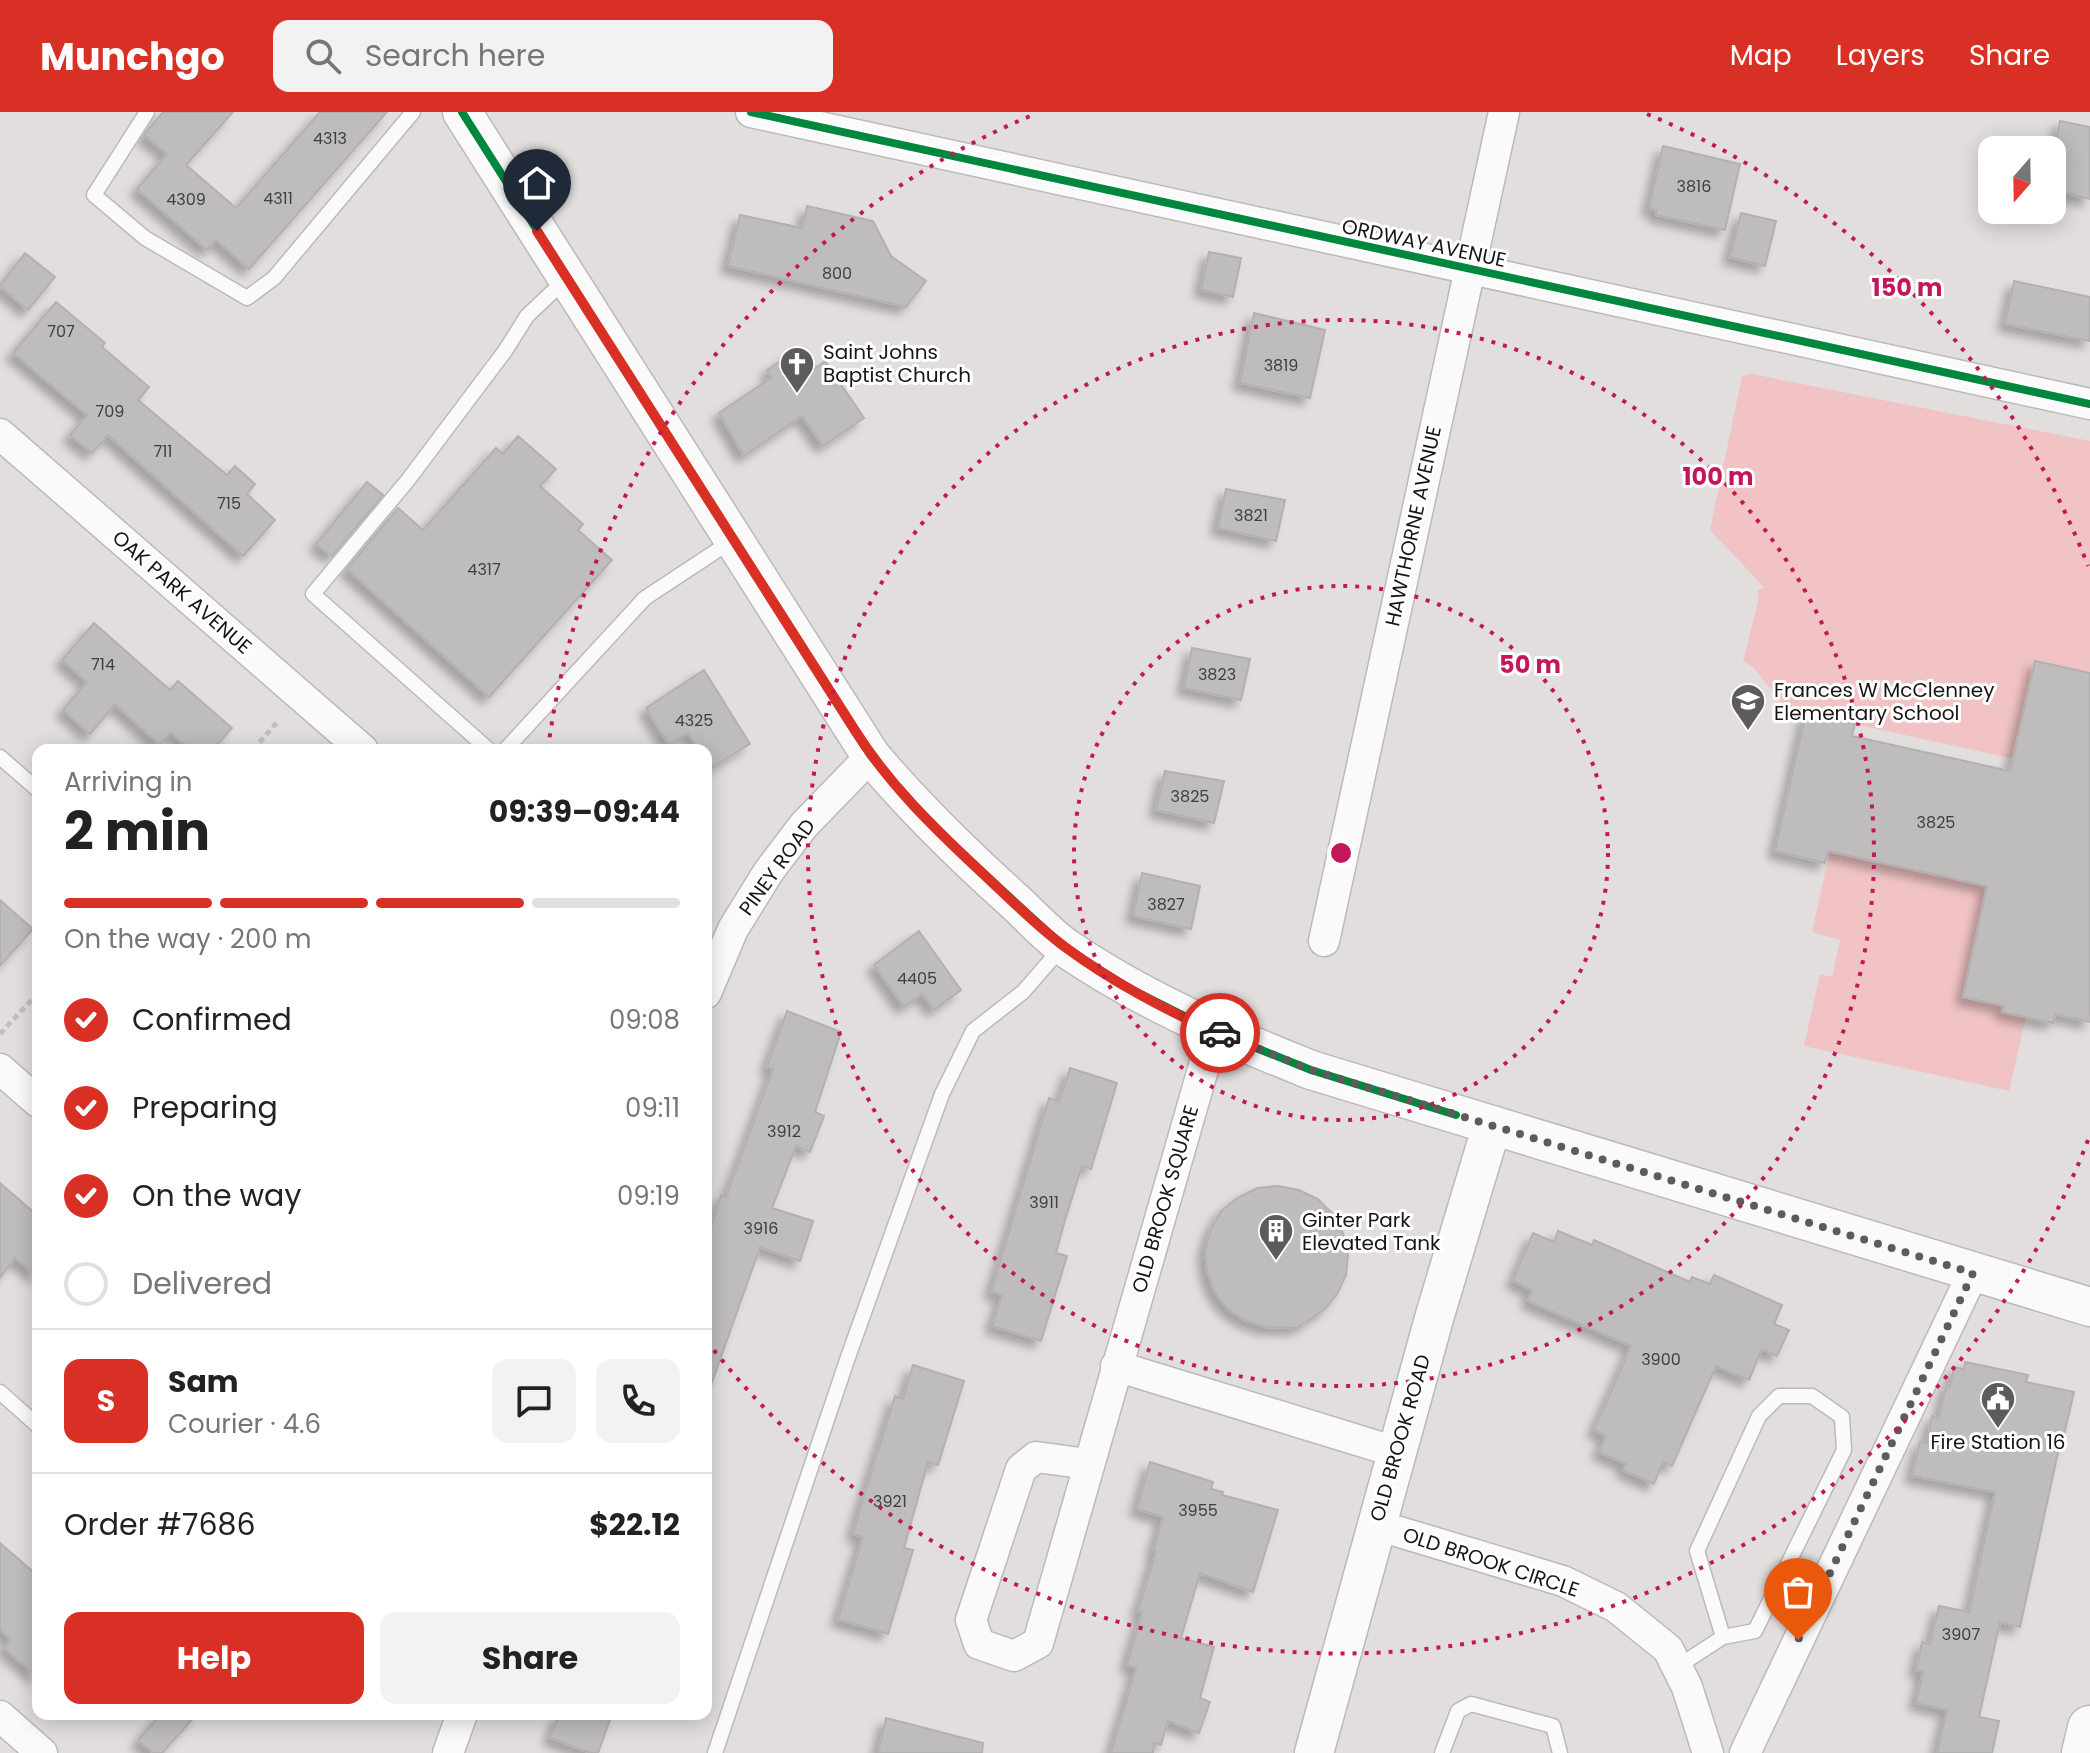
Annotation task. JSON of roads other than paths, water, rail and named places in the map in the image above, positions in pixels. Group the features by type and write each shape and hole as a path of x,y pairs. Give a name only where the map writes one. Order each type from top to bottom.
{"main road":[{"path":"2084,1753 2090,1728"}],"street":[{"path":"462,112 871,756 915,808 1063,946 1127,987 1214,1031 1311,1070 2090,1307"},
{"name":"ORDWAY AVENUE","path":"751,112 2090,404"},
{"name":"HAWTHORNE AVENUE","path":"1324,941 1504,112"},
{"name":"OAK PARK AVENUE","path":"0,434 356,744"},
{"name":"PINEY ROAD","path":"712,979 733,929 769,871 804,825 871,756"},
{"name":"OLD BROOK SQUARE","path":"1088,1464 1036,1457 1021,1469 971,1620 979,1644 1014,1656 1038,1643 1214,1031"},
{"path":"0,1069 32,1097"},
{"name":"OLD BROOK ROAD","path":"1314,1753 1396,1452 1492,1125"},
{"path":"1745,1753 1973,1273"},
{"path":"1116,1366 1396,1452"},
{"name":"OLD BROOK CIRCLE","path":"1376,1525 1563,1581 1616,1607 1668,1649 1687,1687 1708,1753"},
{"path":"0,1716 42,1753"},
{"path":"448,1753 460,1720"}],"lane":[{"path":"147,112 94,195 145,238 247,298 274,278 413,112"},
{"path":"482,744 313,594 408,480 505,351 527,316 567,278"},
{"path":"511,744 645,598 733,539"},
{"path":"0,757 32,785"},
{"path":"715,1753 847,1360 942,1094 973,1031 1023,992 1063,946"},
{"path":"0,1392 32,1421"},
{"path":"1677,1667 1723,1637 1755,1631 1844,1450 1842,1417 1812,1396 1779,1396 1759,1416 1697,1551 1723,1637"},
{"path":"1442,1753 1458,1711 1471,1704 1553,1726 1560,1753"}],"place":[{"name":"Saint Johns Baptist Church","path":"797,395"},
{"name":"Frances W McClenney Elementary School","path":"1748,732"},
{"name":"Ginter Park Elevated Tank","path":"1276,1262"},
{"name":"Fire Station 16","path":"1998,1430"}]}
